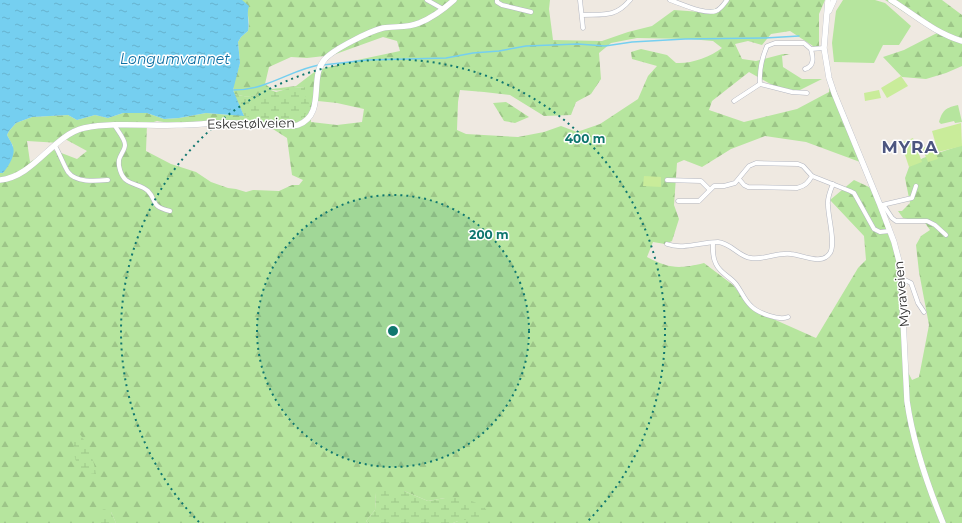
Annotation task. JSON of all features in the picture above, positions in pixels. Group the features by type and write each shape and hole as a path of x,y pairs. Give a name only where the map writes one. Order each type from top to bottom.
{"main road":[{"name":"Eskestølveien","path":"0,180 10,178 20,173 73,132 84,128 232,123 297,125 308,117 314,107 316,102 320,65 330,54 374,31 383,28 418,24 435,15 454,0"},
{"name":"Myraveien","path":"828,0 824,48 826,68 834,93 882,206 899,261 907,394 910,418 918,449 943,523"},
{"name":"Myraveien","path":"827,17 834,0"},
{"path":"891,0 937,31 962,41"}],"street":[{"path":"427,0 442,9"},
{"path":"497,0 497,2 502,5 531,12"},
{"path":"580,0 583,28"},
{"path":"582,15 608,14 617,12 630,0"},
{"path":"670,0 703,11 711,12 717,11 727,0"},
{"path":"760,84 763,55 767,46 775,43 804,43 811,49 813,55 812,64 805,69"},
{"path":"811,49 824,48"},
{"path":"734,101 760,84 792,92 807,93"},
{"path":"115,126 124,140 125,146 119,161 121,172 125,180 144,188 150,193 154,203 160,209 170,211"},
{"path":"55,146 68,172 75,178 91,181 108,180"},
{"path":"678,201 699,201 709,189 714,186 730,185 735,183 749,166 756,163 798,164 803,166 812,176 854,193 874,229 880,232 890,231"},
{"path":"739,179 748,187 797,188 803,187 807,184 812,176"},
{"path":"667,180 701,181 709,189"},
{"path":"667,244 680,246 720,242 752,258 789,254 822,259 827,257 832,252 833,246 828,219 828,197 833,184"},
{"path":"882,206 912,198 916,186"},
{"path":"882,206 888,210 892,218 896,221 927,221 935,225 946,235"},
{"path":"713,243 713,255 716,265 723,274 735,284 750,306 780,319 788,317"},
{"path":"901,278 911,283 918,303 924,312"}],"green space":[{"path":"241,0 550,0 549,9 553,40 602,41 652,26 674,10 701,12 719,8 725,0 825,0 819,14 819,48 812,48 813,46 790,31 771,34 762,45 748,41 735,44 742,59 756,61 783,54 790,54 782,56 783,67 802,79 822,79 798,91 774,86 749,72 712,101 709,110 744,122 797,109 829,92 829,87 860,162 806,142 765,136 731,149 702,167 684,160 677,163 674,205 679,219 672,241 665,244 653,242 647,257 662,264 675,267 704,263 733,285 753,310 816,338 858,268 866,260 864,236 830,200 854,180 869,187 884,208 898,263 906,368 912,380 919,377 929,325 919,272 916,245 921,236 930,230 925,223 903,218 898,211 902,211 910,203 905,178 909,167 923,158 962,145 962,523 453,523 458,521 445,498 428,501 404,491 376,493 375,510 366,521 368,523 116,523 111,512 99,514 99,523 0,523 0,173 3,173 13,146 7,135 16,123 32,117 68,115 77,120 95,115 108,118 123,113 147,113 164,119 206,113 230,115 239,114 273,122 304,96 305,87 282,90 268,89 260,94 252,96 234,94 233,86 240,63 238,42 248,31 249,27 248,15","holes":["383,37 397,41 400,51 338,63 338,65 317,70 296,86 272,89 265,84 269,67 291,57 307,58 333,55","637,38 689,39 713,41 722,48 700,59 682,63 676,63 667,55 641,49 631,52 632,59 657,66 648,76 638,99 600,124 577,132 561,126 544,132 518,137 466,134 457,130 460,90 510,95 544,116 571,115 576,102 591,94 601,79 599,53 611,43","318,101 337,103 364,109 362,122 337,125 311,122 311,114","157,121 170,123 213,121 265,124 287,138 292,175 303,180 299,185 292,185 279,191 253,190 246,192 211,182 196,172 171,164 146,151 147,124","65,139 87,151 77,159 51,149 30,162 27,141 60,143"]},
{"path":"843,0 875,0 885,3 911,26 899,45 883,45 874,63 834,62 832,43 836,11"},
{"path":"885,0 942,0 962,15 962,66 926,79 902,77 883,57 904,50 937,33"},
{"path":"901,76 908,86 887,98 881,88"},
{"path":"305,87 305,96 309,103 308,111 302,118 287,122 268,121 244,116 234,94 252,96 260,94 268,89 276,92 290,88"},
{"path":"879,90 881,98 865,101 864,93"},
{"path":"506,102 529,117 515,123 504,121 493,103"},
{"path":"958,105 962,122 955,123 954,121 941,124 939,122 942,114 946,110"},
{"path":"961,123 962,146 938,152 932,131"},
{"path":"913,138 922,162 909,167 901,143"},
{"path":"932,144 938,159 928,162 922,148"},
{"path":"644,176 661,177 661,187 643,186"},
{"path":"79,433 90,452 96,474 83,470 76,462 74,438"},
{"path":"382,488 404,491 428,501 463,497 483,506 489,513 485,517 453,523 368,523 366,521 375,510 376,493"},
{"path":"104,509 111,512 116,523 99,523 99,514 97,513"}],"water":[{"name":"Longumvannet","path":"0,0 242,0 249,6 248,31 238,42 240,63 233,90 244,116 206,113 164,119 147,113 123,113 108,118 95,115 77,120 68,115 32,117 16,123 9,131 7,135 14,150 7,168 3,173 0,173"}],"waterway":[{"path":"323,65 367,60 446,58 526,46 578,44 605,46 632,42 685,39 799,36"},
{"path":"233,90 258,87 306,68 319,65"}],"district":[{"name":"MYRA","path":"910,147"}]}
